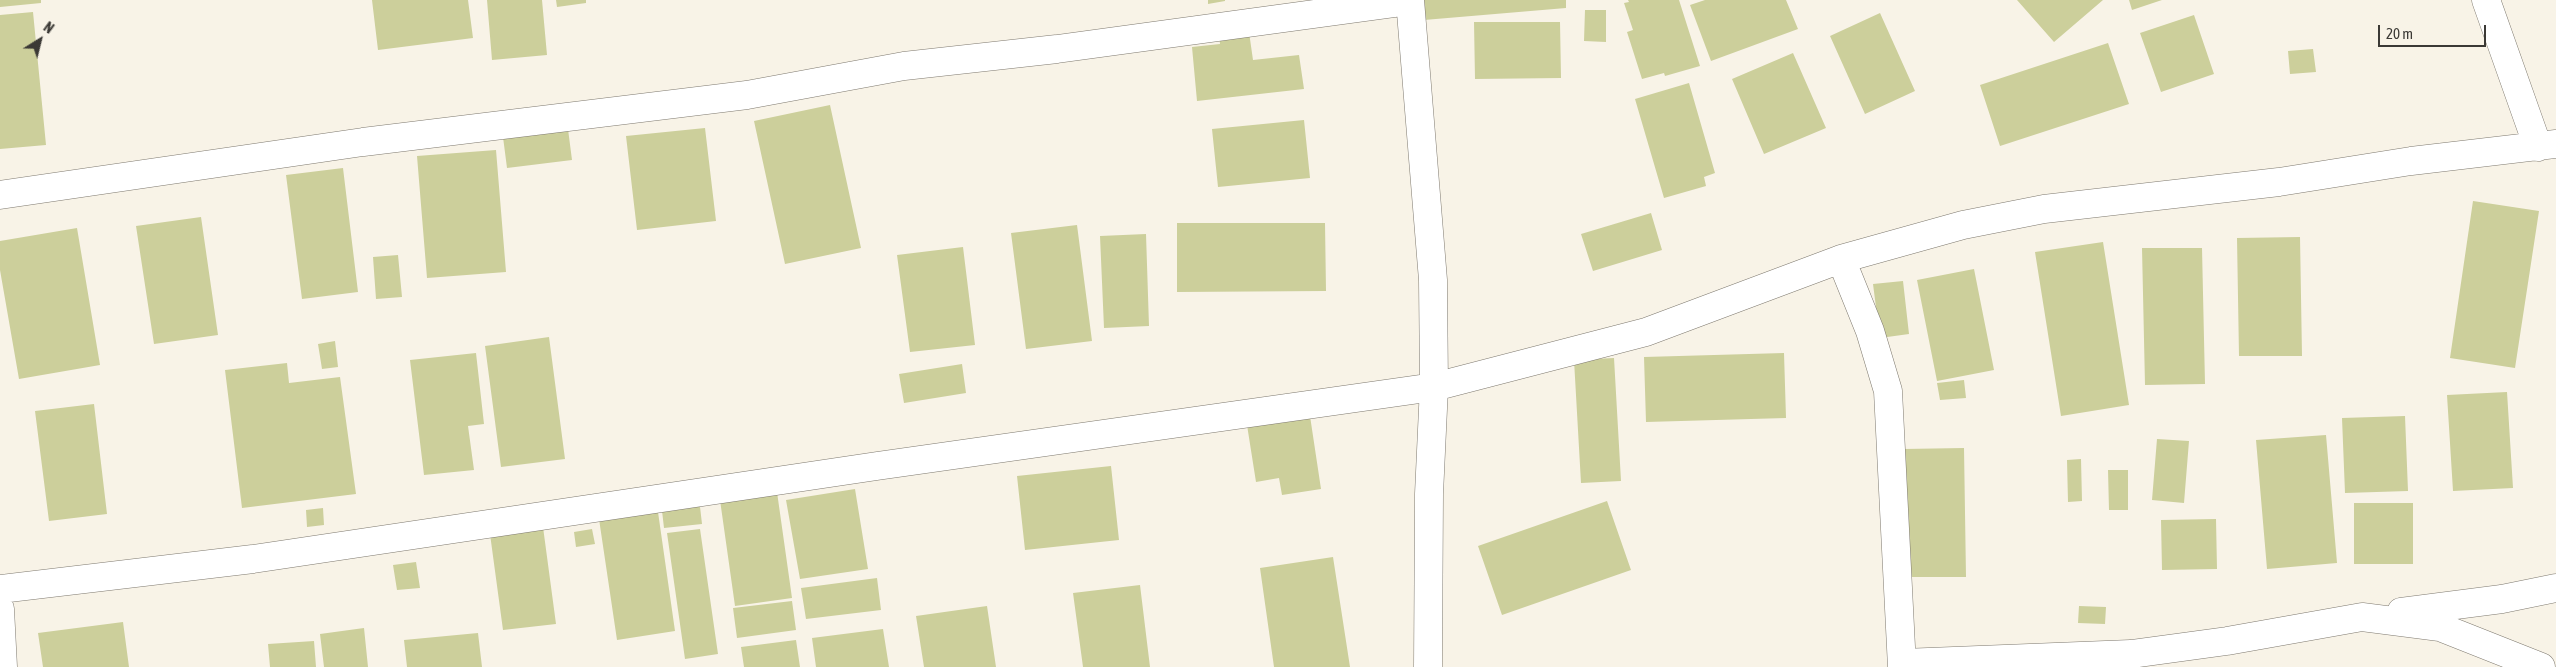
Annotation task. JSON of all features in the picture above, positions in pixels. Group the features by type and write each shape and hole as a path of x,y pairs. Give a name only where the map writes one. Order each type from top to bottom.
{"street":[{"path":"0,589 253,559 877,466 1434,387 1646,332 1841,259 1964,225 2044,209 2279,182 2411,161 2547,145 2486,0"},
{"path":"0,195 363,142 747,95 904,66 1058,49 1410,1 1433,280 1434,387 1430,494 1428,667"},
{"path":"1841,259 1870,331 1888,391 1903,665 2131,654 2236,640 2362,617 2502,600 2556,588"},
{"path":"0,609 3,667"},
{"path":"2362,617 2440,627 2541,667"},
{"path":"2551,667 2556,651"}],"building":[{"path":"0,0 41,0 41,3 0,7"},
{"path":"372,0 468,0 473,38 378,50"},
{"path":"487,0 542,0 547,55 492,60"},
{"path":"556,0 586,0 586,3 557,7"},
{"path":"1208,0 1225,0 1225,1 1208,4"},
{"path":"1422,0 1566,0 1566,8 1424,20"},
{"path":"1628,0 1679,0 1700,66 1665,76 1664,73 1642,79 1627,32 1633,30 1624,3 1629,2"},
{"path":"1705,0 1786,0 1798,29 1711,61 1690,5"},
{"path":"2017,0 2103,0 2054,42"},
{"path":"2129,0 2162,0 2132,10"},
{"path":"1585,10 1606,10 1606,42 1584,41"},
{"path":"33,12 46,145 0,149 0,15"},
{"path":"1880,13 1915,91 1865,114 1830,36"},
{"path":"2194,15 2214,74 2161,92 2140,33"},
{"path":"1474,22 1560,22 1561,78 1475,79"},
{"path":"1249,32 1253,60 1299,55 1304,89 1197,101 1192,47 1220,44 1219,35"},
{"path":"2108,43 2129,104 2000,146 1980,85"},
{"path":"2313,49 2316,72 2290,74 2288,51"},
{"path":"1793,53 1826,128 1764,154 1732,79"},
{"path":"1689,83 1715,173 1704,177 1706,186 1664,198 1635,99"},
{"path":"830,105 861,248 785,264 754,121"},
{"path":"1304,120 1310,178 1218,187 1212,129"},
{"path":"705,128 716,221 637,230 626,136"},
{"path":"568,129 572,160 507,168 503,137"},
{"path":"496,150 506,272 427,278 417,156"},
{"path":"343,168 358,292 302,299 286,175"},
{"path":"2473,201 2539,211 2515,368 2450,358"},
{"path":"1651,213 1662,250 1593,271 1581,234"},
{"path":"201,217 218,335 154,344 136,226"},
{"path":"1177,223 1325,223 1326,291 1177,292"},
{"path":"1077,225 1092,341 1026,349 1011,233"},
{"path":"77,228 100,365 19,379 0,270 0,241"},
{"path":"1146,234 1149,326 1104,328 1100,236"},
{"path":"2300,237 2302,356 2239,356 2237,238"},
{"path":"2103,242 2129,405 2061,416 2035,252"},
{"path":"963,247 975,345 910,352 897,255"},
{"path":"2142,248 2202,248 2205,384 2145,385"},
{"path":"398,255 402,297 376,299 373,257"},
{"path":"1974,269 1994,370 1937,381 1917,280"},
{"path":"1903,281 1909,334 1880,338 1873,284"},
{"path":"549,337 565,459 501,467 485,346"},
{"path":"335,341 338,367 322,369 318,344"},
{"path":"476,353 484,424 468,426 474,470 424,475 410,360"},
{"path":"1784,353 1786,418 1646,422 1644,357"},
{"path":"1614,358 1621,481 1581,483 1574,360"},
{"path":"287,363 289,383 340,377 356,494 242,508 225,370"},
{"path":"962,364 966,393 904,403 899,374"},
{"path":"1964,380 1966,398 1940,400 1937,383"},
{"path":"2507,392 2513,488 2453,491 2447,395"},
{"path":"94,404 107,514 49,521 35,411"},
{"path":"1310,416 1321,489 1282,495 1279,478 1256,482 1247,425"},
{"path":"2405,416 2408,491 2345,493 2342,418"},
{"path":"2326,435 2337,563 2267,569 2256,440"},
{"path":"2157,439 2189,441 2184,503 2152,500"},
{"path":"1964,448 1966,577 1905,577 1904,449"},
{"path":"2081,459 2082,501 2068,502 2067,460"},
{"path":"1111,466 1119,540 1025,550 1017,476"},
{"path":"2108,470 2128,470 2128,510 2109,510"},
{"path":"855,489 868,569 800,579 786,500"},
{"path":"777,492 792,598 735,606 720,500"},
{"path":"699,498 702,524 664,528 661,502"},
{"path":"1607,501 1631,570 1502,615 1478,546"},
{"path":"2354,503 2413,503 2413,564 2354,564"},
{"path":"323,508 324,525 307,527 306,510"},
{"path":"658,512 675,631 617,640 599,519"},
{"path":"2216,519 2217,569 2162,570 2161,520"},
{"path":"543,527 556,624 503,630 490,534"},
{"path":"592,529 595,544 576,547 574,532"},
{"path":"700,529 718,654 685,659 667,533"},
{"path":"1333,557 1350,667 1274,667 1260,568"},
{"path":"416,562 420,588 397,590 393,565"},
{"path":"877,578 881,610 806,619 801,588"},
{"path":"1140,585 1150,667 1083,667 1073,593"},
{"path":"792,601 796,630 737,638 733,608"},
{"path":"987,606 996,667 924,667 916,616"},
{"path":"2079,606 2106,607 2105,624 2078,623"},
{"path":"123,622 129,667 43,667 38,633"},
{"path":"364,628 368,667 324,667 320,634"},
{"path":"883,629 889,667 816,667 812,638"},
{"path":"478,633 482,667 407,667 404,640"},
{"path":"796,640 800,667 744,667 741,647"},
{"path":"314,641 316,667 270,667 268,644"}]}
